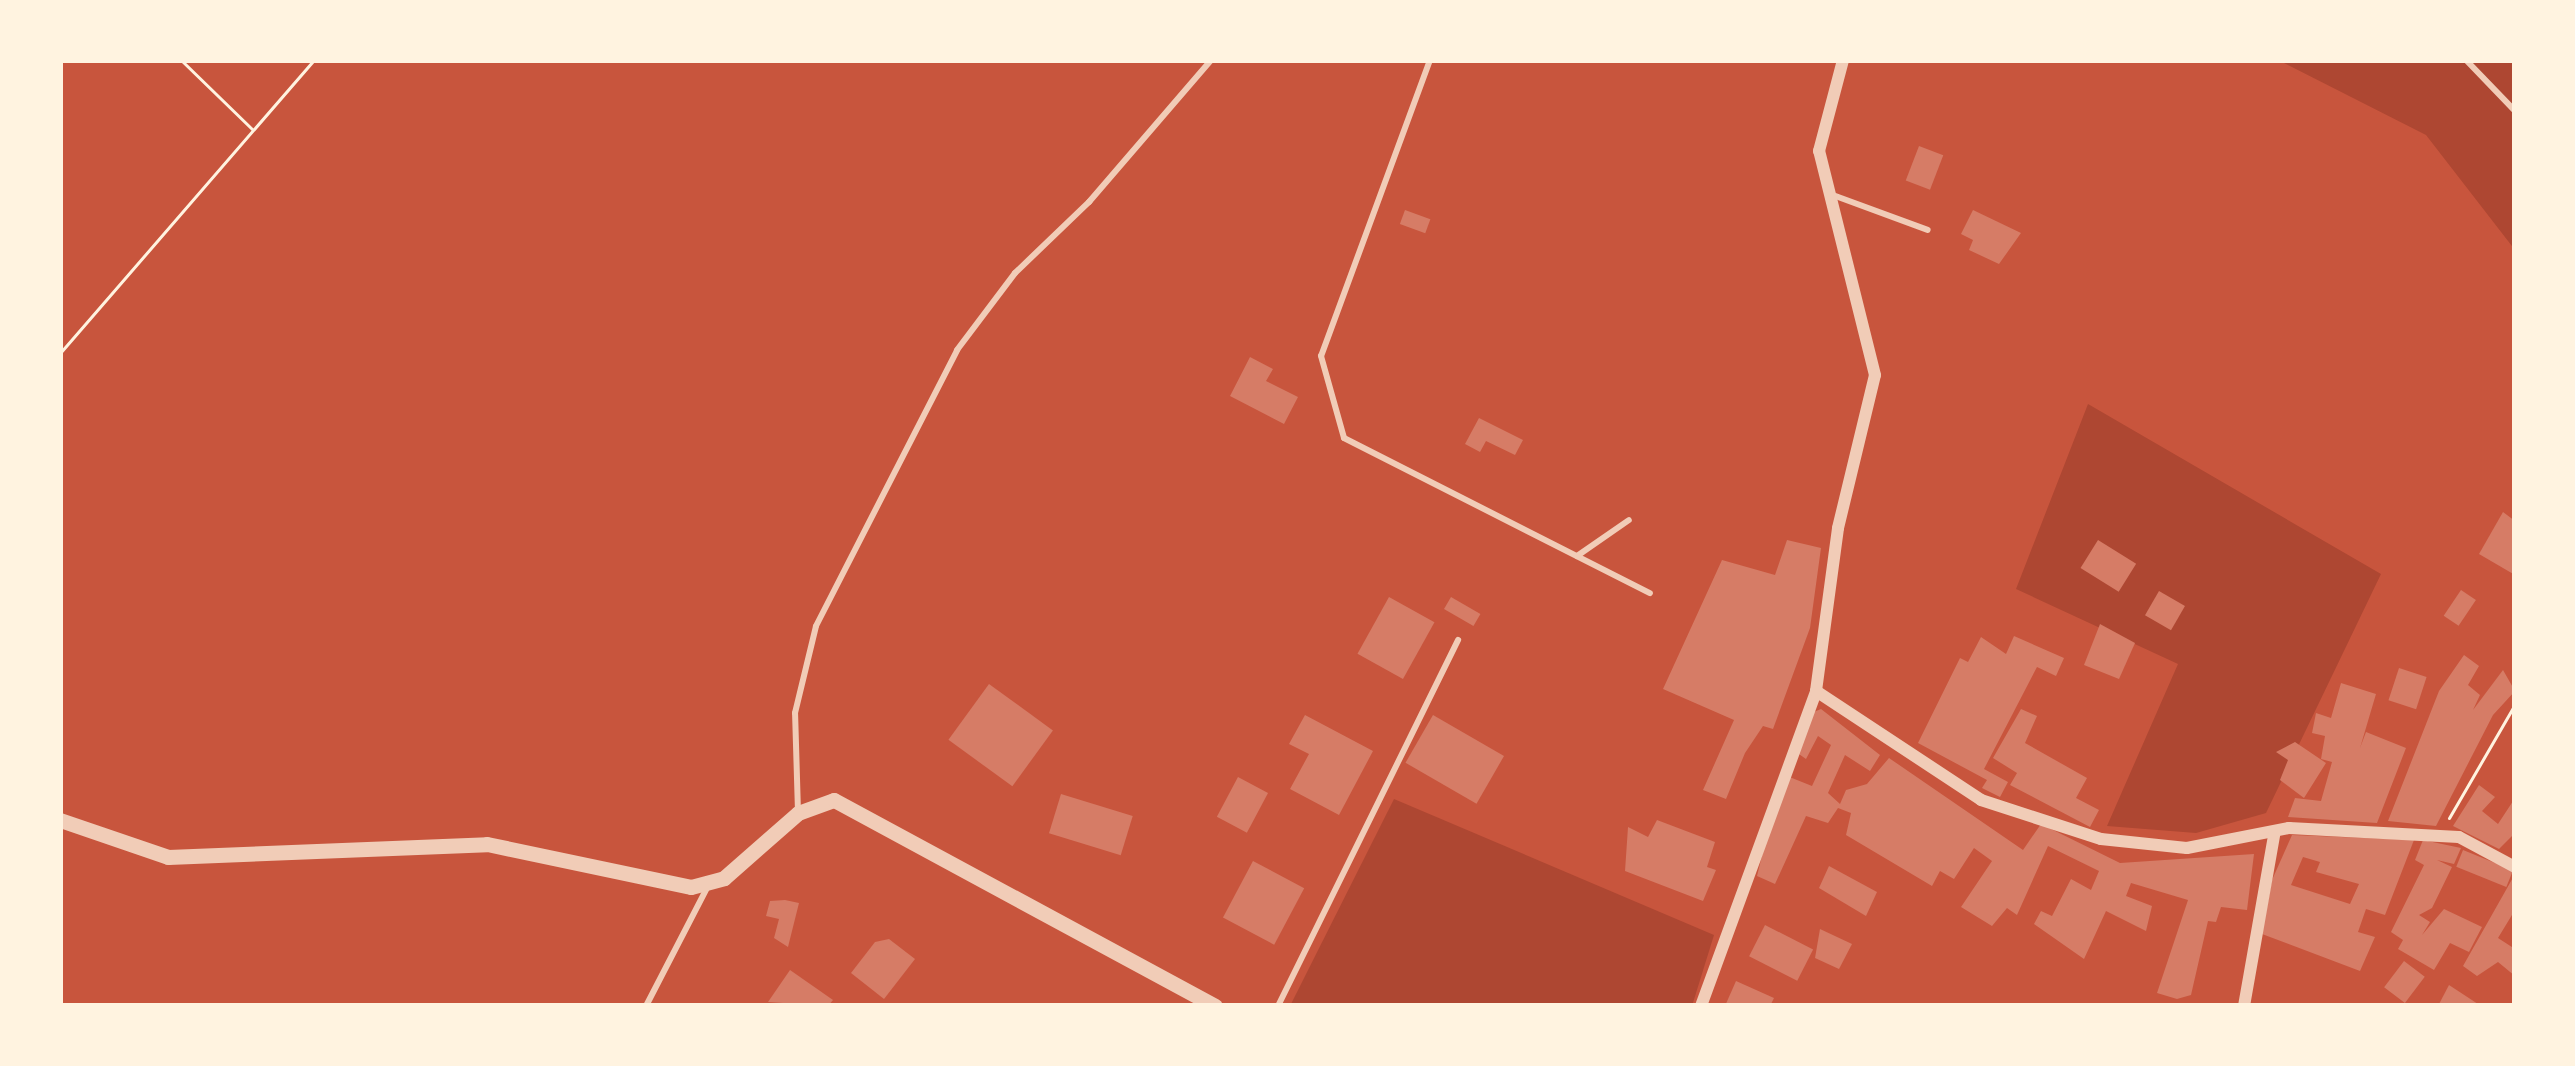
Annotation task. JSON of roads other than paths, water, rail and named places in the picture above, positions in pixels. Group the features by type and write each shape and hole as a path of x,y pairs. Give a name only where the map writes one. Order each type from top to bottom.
{"street":[{"path":"1701,1006 1816,691 1838,528 1875,375 1826,193 1820,151 1843,60"},
{"path":"1816,691 1981,800 2141,848 2274,836 2289,828 2459,837 2515,867"},
{"path":"60,820 168,857 487,844 691,887 711,881 798,813 834,800 1215,1006"},
{"path":"2244,1006 2274,836"}],"lane":[{"path":"798,813 795,713 817,626 957,350 1015,273 1090,202 1211,60"},
{"path":"1430,60 1322,356 1322,376 1344,438 1650,593"},
{"path":"2466,60 2515,111"},
{"path":"1826,193 1928,230"},
{"path":"1577,556 1628,520"},
{"path":"1278,1006 1459,640"},
{"path":"646,1006 711,881"}]}
